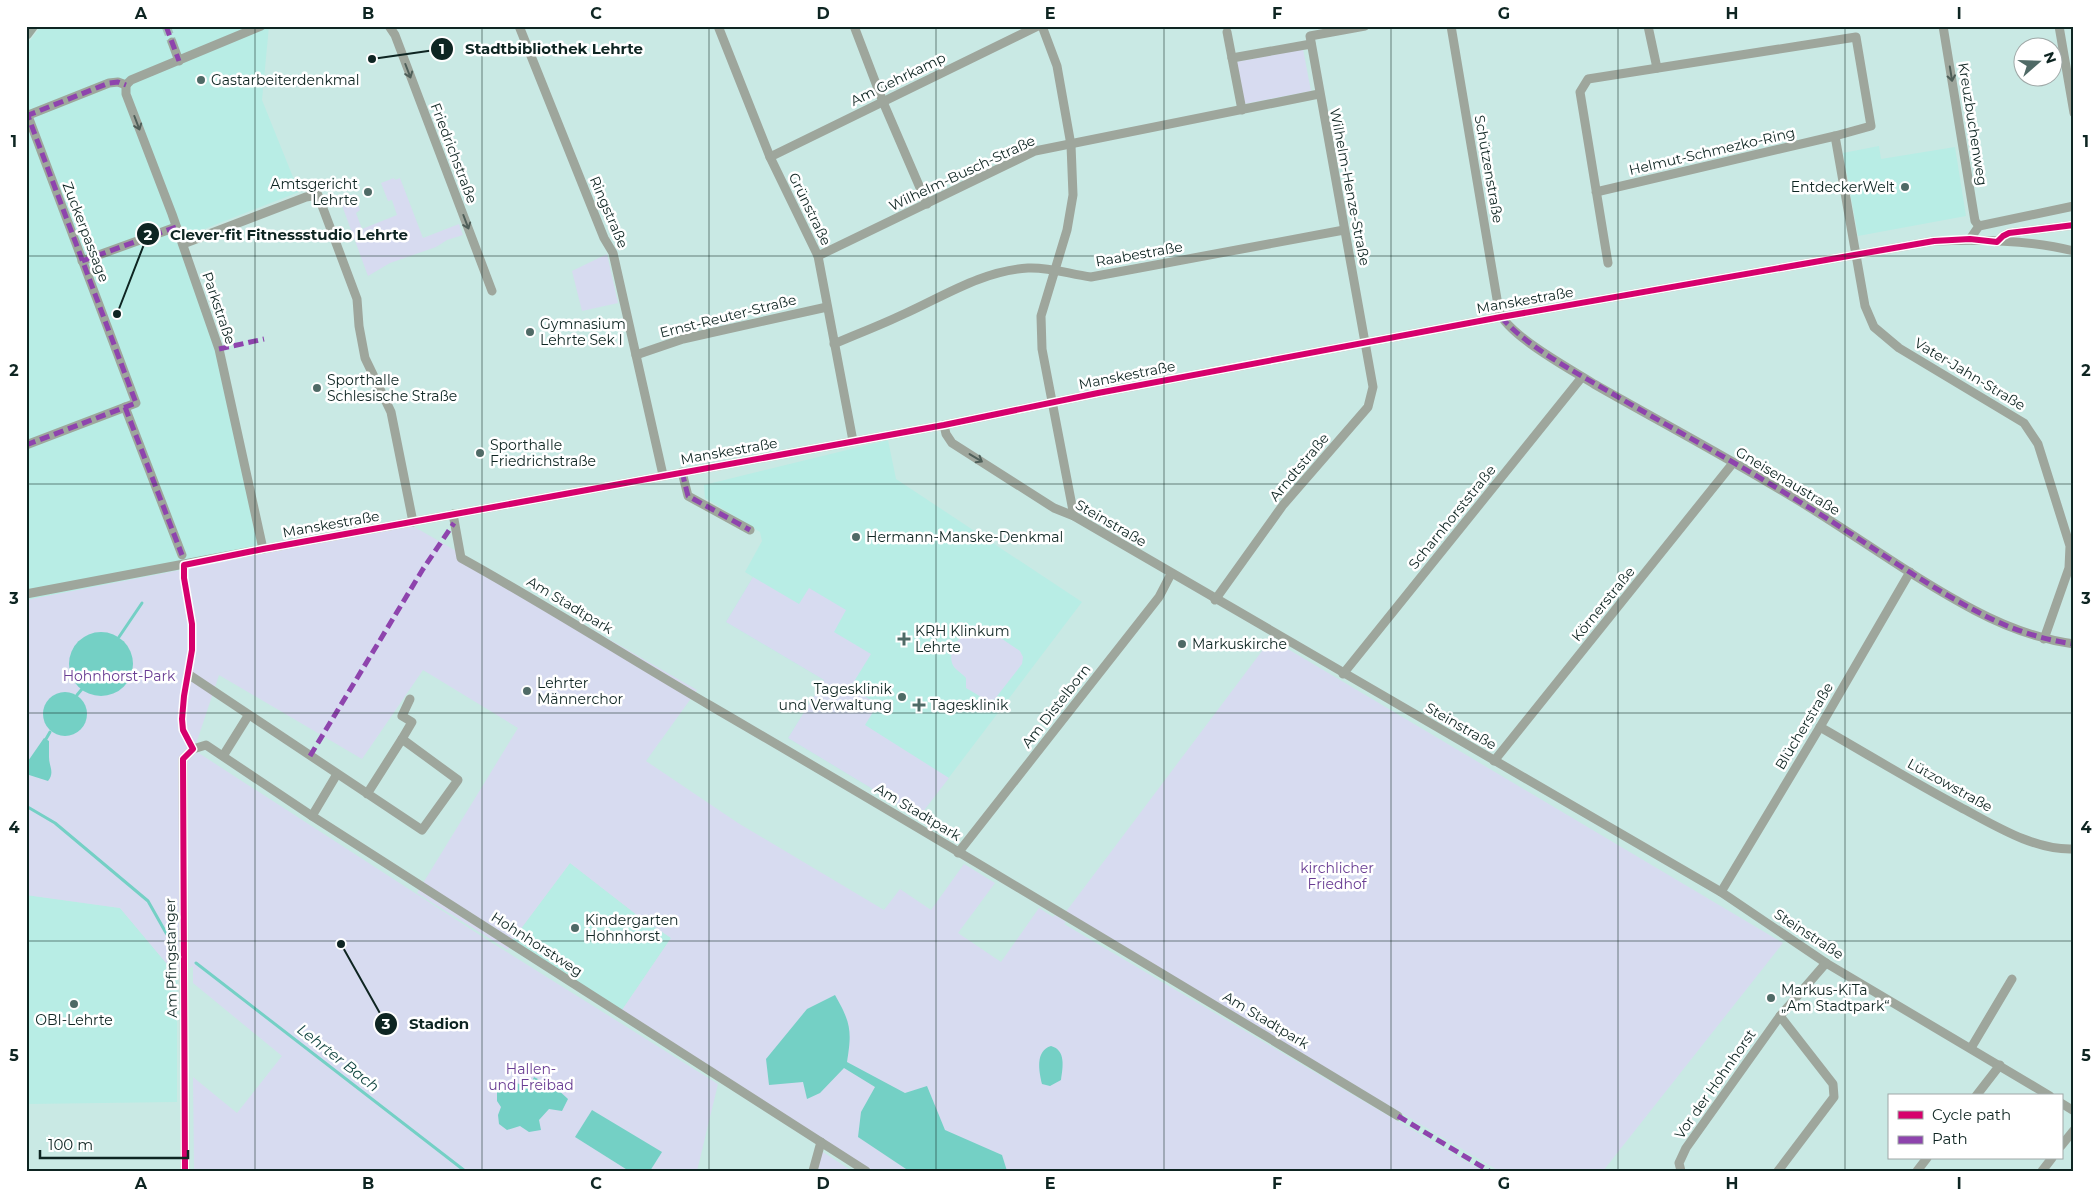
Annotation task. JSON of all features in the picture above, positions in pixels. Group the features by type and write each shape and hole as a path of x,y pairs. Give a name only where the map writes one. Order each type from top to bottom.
{"main road":[{"path":"26,34 32,26"}],"street":[{"path":"27,116 110,83 126,84 131,80 261,26"},
{"name":"Friedrichstraße","path":"389,26 395,35 492,291"},
{"name":"Ringstraße","path":"519,26 604,238 613,253 663,475"},
{"name":"Grünstraße","path":"718,26 770,157 818,256 853,441"},
{"path":"854,26 883,102 927,204"},
{"name":"Am Gehrkamp","path":"770,157 1038,26"},
{"path":"1042,26 1057,66 1071,145 1073,195 1067,230 1041,316 1042,350 1074,516"},
{"path":"1232,58 1365,26"},
{"name":"Schützenstraße","path":"1451,26 1501,317"},
{"path":"1648,26 1657,68"},
{"name":"Kreuzbuchenweg","path":"1943,26 1975,221 1979,226"},
{"path":"2059,26 2074,114"},
{"path":"1227,32 1242,110"},
{"name":"Helmut-Schmezko-Ring","path":"1596,192 1871,126 1856,37 1588,78 1580,92 1596,192 1608,263"},
{"name":"Wilhelm-Henze-Straße","path":"1310,40 1366,343"},
{"path":"172,42 179,61"},
{"name":"Parkstraße","path":"126,84 126,94 183,244 219,349 263,548"},
{"name":"Wilhelm-Busch-Straße","path":"818,256 1035,151 1319,94"},
{"name":"Zuckerpassage","path":"27,116 136,403 125,407"},
{"path":"1835,136 1856,255"},
{"path":"183,244 306,197 318,195 357,299 359,326 365,358 390,412 413,522"},
{"path":"1970,240 1979,226 2074,206"},
{"name":"Manskestraße","path":"26,594 184,565 263,548 944,424 1501,317 1934,241 1970,240 1998,242 2002,236 2009,233 2074,225"},
{"path":"82,261 176,226"},
{"name":"Raabestraße","path":"834,344 997,272 1027,268 1055,269 1070,274 1091,277 1344,230"},
{"path":"1998,242 2057,247 2074,251"},
{"name":"Vater-Jahn-Straße","path":"1856,255 1865,306 1874,327 1899,348 2024,423 2038,444 2070,546 2069,568 2044,639"},
{"name":"Ernst-Reuter-Straße","path":"636,355 683,339 827,307"},
{"name":"Gneisenaustraße","path":"1501,317 1515,333 1582,377 1803,504 1975,611 2044,639 2074,644"},
{"name":"Arndtstraße","path":"1215,600 1283,505 1368,407 1373,387 1366,343"},
{"name":"Scharnhorststraße","path":"1343,674 1582,377"},
{"path":"26,445 125,407 182,555"},
{"name":"Steinstraße","path":"944,424 946,434 952,443 1054,508 1074,516 1215,600 1721,892 1826,962 2000,1064 2047,1094"},
{"name":"Körnerstraße","path":"1494,761 1733,463"},
{"name":"Manskestraße","path":"682,472 688,496 750,530"},
{"name":"Am Stadtpark","path":"453,514 461,558 513,587 958,852 1398,1116"},
{"name":"Blücherstraße","path":"1721,892 1910,572"},
{"name":"Am Distelborn","path":"958,852 1159,598 1171,574"},
{"path":"188,674 248,716 422,830 458,780 402,739"},
{"path":"367,794 412,722 402,716 410,699"},
{"path":"222,756 248,716"},
{"name":"Lützowstraße","path":"1820,727 2014,836 2062,850 2074,850"},
{"name":"Hohnhorstweg","path":"193,749 206,745 314,812 866,1171"},
{"name":"Am Pfingstanger","path":"185,1171 183,759 193,749"},
{"path":"314,812 337,774"},
{"name":"Vor der Hohnhorst","path":"1681,1171 1679,1163 1686,1148 1780,1016 1826,962"},
{"path":"1971,1048 2012,979"},
{"path":"1778,1171 1834,1097 1832,1084 1780,1016"},
{"path":"1978,1094 2000,1064"},
{"path":"2062,1104 2074,1111"},
{"path":"2062,1145 2074,1130"},
{"path":"813,1171 821,1142"},
{"path":"1917,1171 1925,1160"},
{"path":"2042,1171 2050,1160"}],"shaded area":[{"path":"41,26 269,26 262,100 299,192 184,237 220,344 259,554 26,600 26,46"},
{"name":"EntdeckerWelt","path":"1879,146 1881,159 1955,147 1966,216 1858,236 1843,153"},
{"name":"KRH Klinkum Lehrte","path":"888,440 896,479 1082,602 919,817 788,738 824,680 726,622 753,577 745,572 762,541 760,532 705,498 704,485"},
{"name":"Kindergarten Hohnhorst","path":"570,863 637,915 671,938 620,1013 511,942"},
{"name":"OBI-Lehrte","path":"26,895 120,908 177,976 177,1102 26,1104"}],"green space":[{"path":"1303,49 1311,91 1244,104 1236,62"},
{"path":"394,178 395,180 400,178 423,238 459,224 463,235 447,240 436,247 390,263 368,276 340,200 354,194 360,210 356,213 362,229 397,215 392,200 388,201 381,183"},
{"path":"607,254 618,303 582,311 572,271"},
{"path":"411,525 697,690 646,761 738,823 884,910 900,889 931,910 964,864 995,883 958,933 1001,962 1039,908 1053,917 1055,915 1066,922 1064,924 1482,1171 860,1171 620,1013 671,938 637,915 570,863 511,942 508,950 417,893 518,728 423,670 362,759 219,675 194,750 489,941 718,1084 697,1171 194,1171 193,1077 237,1113 282,1056 193,983 193,966 177,976 120,908 26,895 26,600"},
{"path":"753,577 799,604 809,588 846,610 834,632 871,654 850,688 878,704 865,725 949,778 919,817 788,738 824,680 726,622"},
{"path":"976,625 983,626 1020,651 1023,657 1022,664 994,700 988,701 966,688 966,678 954,667 952,661 951,655 956,643"},
{"name":"kirchlicher Friedhof","path":"1271,639 1783,943 1603,1171 1499,1171 1065,913"},
{"path":"823,1152 852,1171 815,1171 819,1154"}],"water":[{"path":"101,632 113,635 124,641 130,652 133,664 130,676 124,687 113,693 101,696 89,693 78,687 72,676 69,664 72,652 78,641 89,635"},
{"path":"69,692 81,698 86,705 86,723 81,730 74,735 61,736 53,733 46,726 43,710 46,702 53,695"},
{"path":"44,738 49,741 51,772 48,781 26,774 26,764"},
{"path":"835,995 849,1027 847,1062 905,1093 927,1086 945,1130 1002,1155 1007,1171 909,1171 858,1137 861,1112 875,1087 844,1068 820,1093 807,1099 803,1082 769,1085 766,1059 807,1009"},
{"path":"1051,1046 1059,1051 1063,1065 1061,1080 1050,1086 1042,1084 1039,1062 1042,1052"},
{"path":"534,1077 556,1088 568,1099 562,1111 549,1109 539,1120 541,1130 529,1132 520,1126 507,1130 499,1124 498,1115 501,1107 497,1101 497,1089 513,1082 529,1088"},
{"path":"592,1110 662,1152 650,1171 629,1171 575,1137"}],"waterway":[{"path":"119,637 142,603"},
{"path":"77,695 82,689"},
{"path":"46,739 50,732"},
{"name":"Lehrter Bach","path":"26,806 55,823 148,901 170,940"},
{"name":"Lehrter Bach","path":"196,963 465,1171"}],"tunnel":[{"path":"166,26 172,42"}],"marked path":[{"path":"166,26 179,61"},
{"path":"26,116 109,83 118,82 126,85"},
{"path":"26,445 136,403 28,116"},
{"path":"82,261 176,227"},
{"path":"1501,317 1525,339 1554,359 1825,517 1952,598 2010,627 2035,636 2074,644"},
{"path":"219,349 264,339"},
{"path":"125,407 182,555"},
{"path":"682,472 688,496 750,530"},
{"path":"310,756 423,569 454,523"},
{"path":"1398,1116 1489,1171"}],"cycle path":[{"path":"185,1171 183,759 193,749 183,730 182,719 192,650 192,624 184,578 184,565 944,425 1098,393 1501,317 1934,241 1970,239 1997,242 2009,233 2074,225"}],"place":[{"name":"Stadtbibliothek Lehrte","path":"372,59"},
{"name":"Gastarbeiterdenkmal","path":"201,80"},
{"name":"EntdeckerWelt","path":"1905,187"},
{"name":"Amtsgericht Lehrte","path":"368,192"},
{"name":"Clever-fit Fitnessstudio Lehrte","path":"117,314"},
{"name":"Gymnasium Lehrte Sek I","path":"530,332"},
{"name":"Sporthalle Schlesische Straße","path":"317,388"},
{"name":"Sporthalle Friedrichstraße","path":"480,453"},
{"name":"Hermann-Manske-Denkmal","path":"856,537"},
{"name":"KRH Klinkum Lehrte","path":"904,639"},
{"name":"Markuskirche","path":"1182,644"},
{"name":"Lehrter Männerchor","path":"527,691"},
{"name":"Tagesklinik und Verwaltung","path":"902,697"},
{"name":"Tagesklinik","path":"919,705"},
{"name":"Kindergarten Hohnhorst","path":"575,928"},
{"name":"Stadion","path":"341,944"},
{"name":"Markus-KiTa „Am Stadtpark“","path":"1771,998"},
{"name":"OBI-Lehrte","path":"74,1004"}],"park label":[{"name":"Hohnhorst-Park","path":"119,676"},
{"name":"Hallen- und Freibad","path":"531,1078"}]}
